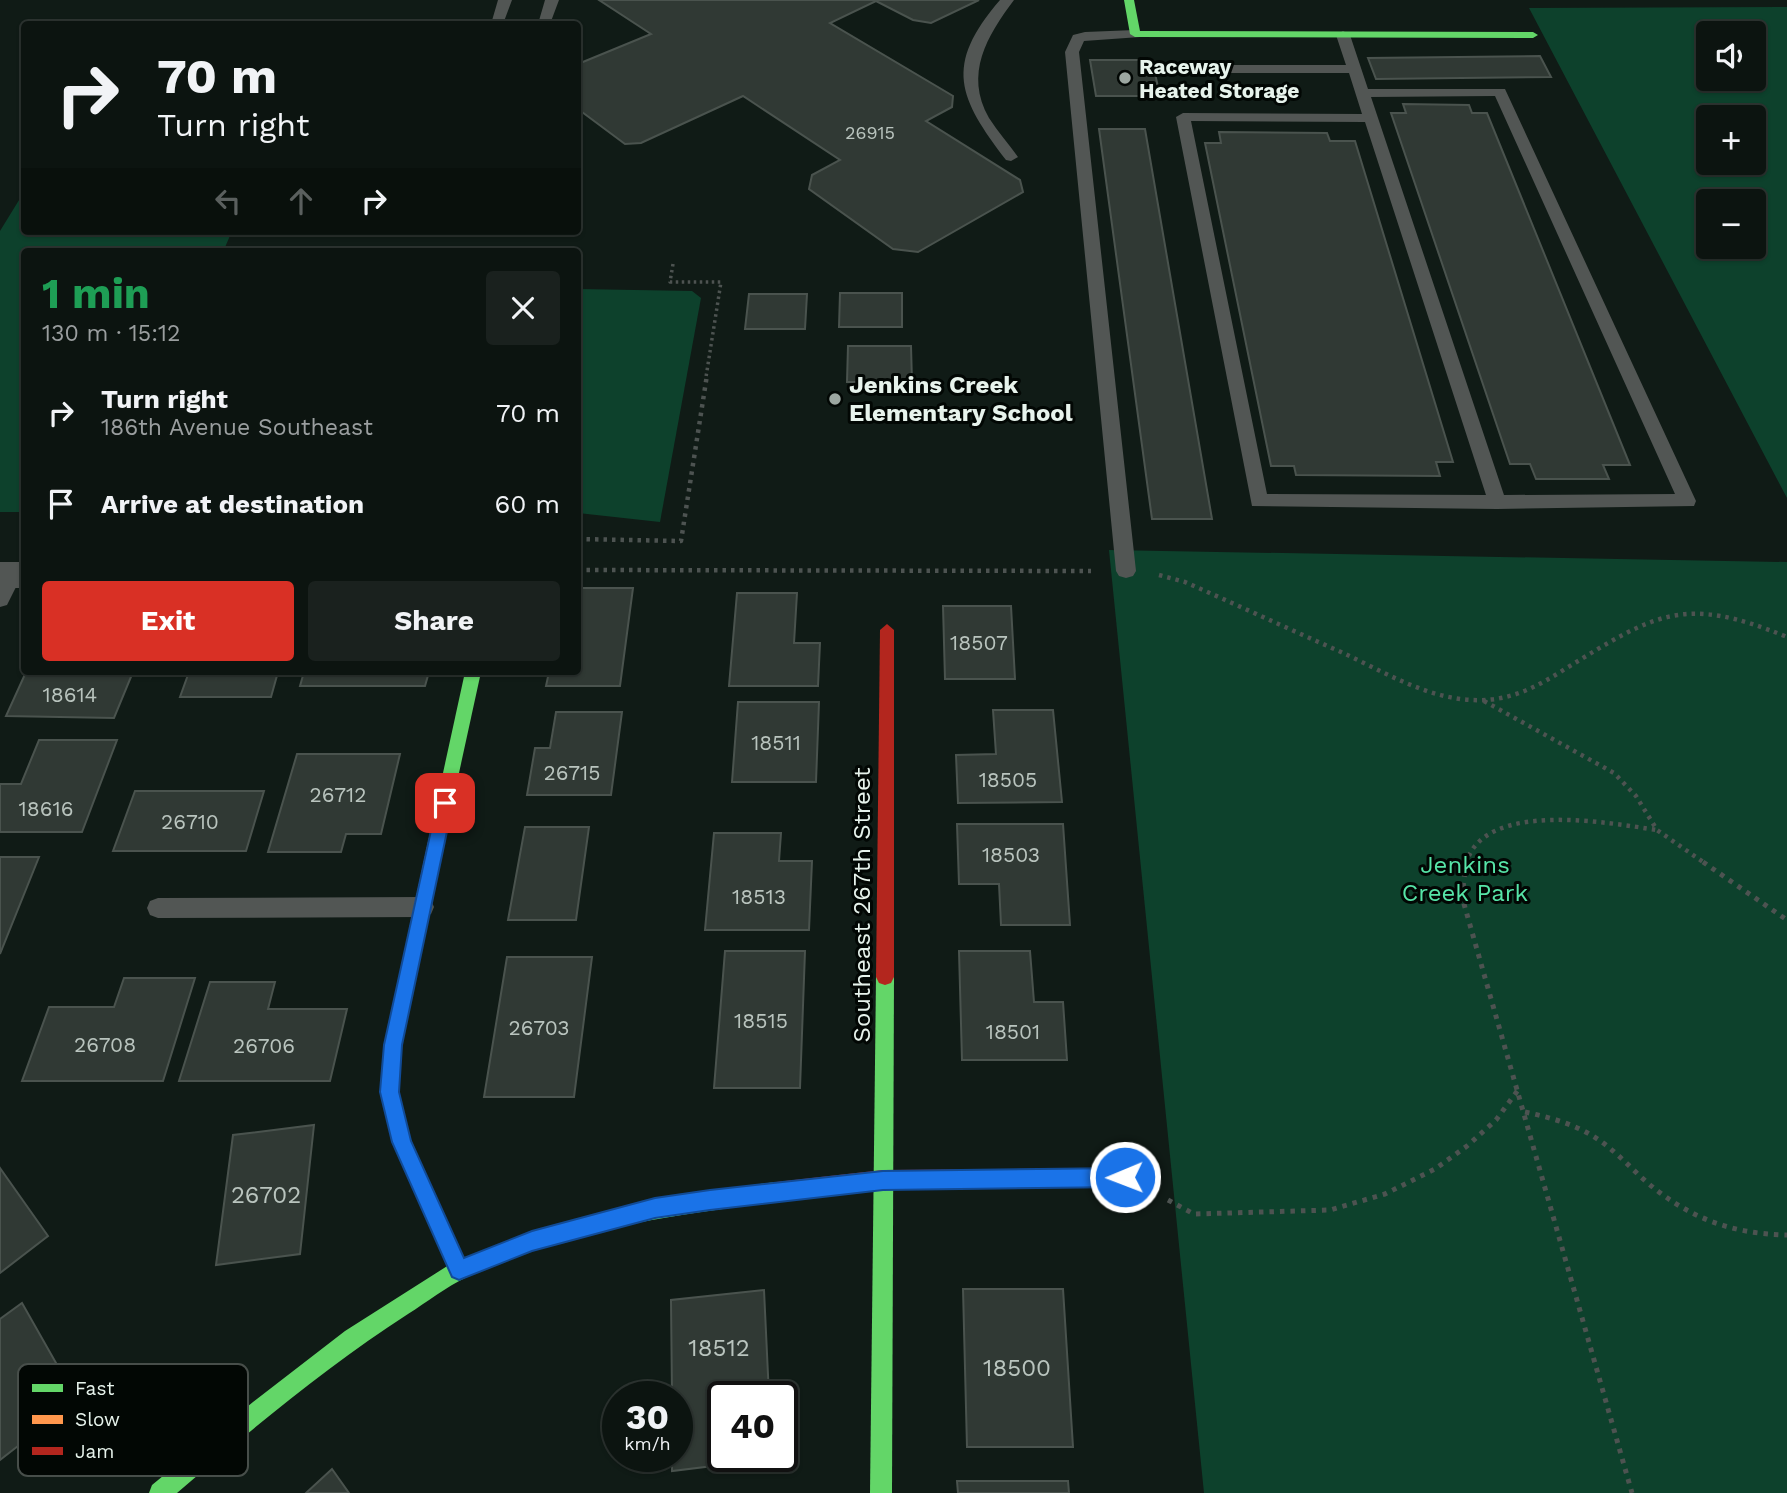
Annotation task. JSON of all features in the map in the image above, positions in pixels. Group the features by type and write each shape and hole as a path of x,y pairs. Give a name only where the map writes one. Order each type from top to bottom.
{"street":[{"path":"1129,0 1135,34 1532,35"},
{"name":"Southeast 267th Street","path":"881,1493 887,630"},
{"path":"459,1270 402,1142 389,1092 393,1045 472,675"},
{"path":"248,1419 352,1338 459,1270 532,1241 655,1208 883,1180 1125,1177"},
{"path":"160,1493 180,1476"}],"lane":[{"path":"498,21 505,0"},
{"path":"545,21 552,0"},
{"path":"1007,0 983,33 968,72 976,108 1011,157"},
{"path":"1126,571 1072,52 1079,38 1085,36 1135,34"},
{"path":"1343,35 1497,502"},
{"path":"1168,69 1354,69"},
{"path":"1362,93 1500,92 1687,501 1259,501 1184,117 1370,118"},
{"path":"158,908 423,907"}],"path":[{"path":"581,539 681,541 721,282 670,282 673,264"},
{"path":"581,570 1126,571 1166,576 1185,582 1436,695 1483,700 1525,693 1639,625 1681,613 1713,611 1755,622 1787,637"},
{"path":"1483,700 1614,773 1636,796 1657,830 1787,920"},
{"path":"1632,1493 1519,1089 1462,897 1468,856 1497,829 1524,821 1580,821 1657,830"},
{"path":"1125,1177 1194,1214 1330,1210 1385,1194 1435,1169 1496,1120 1519,1089"},
{"path":"1525,1112 1571,1124 1593,1136 1617,1153 1665,1199 1698,1219 1728,1231 1758,1236 1787,1235"}],"green space":[{"path":"1787,7 1787,498 1529,8"},
{"path":"21,197 21,235 230,235 225,248 21,248 21,512 0,512 0,231"},
{"path":"581,289 692,291 701,298 660,522 581,513"},
{"name":"Jenkins Creek Park","path":"1109,550 1787,562 1787,1493 1204,1493"}],"building":[{"path":"599,0 979,0 931,23 913,20 876,1 830,23 953,96 952,107 926,121 1020,180 1023,192 918,252 893,249 809,189 812,175 840,160 743,96 641,143 625,144 581,111 581,63 651,34"},
{"path":"1540,56 1551,77 1376,79 1368,58"},
{"name":"Raceway Heated Storage","path":"1090,60 1152,60 1160,96 1096,96"},
{"path":"1403,104 1469,105 1472,113 1487,113 1630,465 1603,465 1609,479 1536,479 1530,464 1510,464 1391,113 1406,113"},
{"path":"1099,129 1145,129 1212,519 1152,519"},
{"path":"1219,132 1327,133 1330,141 1355,141 1453,462 1436,462 1440,476 1296,475 1294,466 1271,466 1205,143 1221,143"},
{"path":"840,293 902,293 902,327 839,327"},
{"path":"749,294 807,294 805,329 745,329"},
{"path":"848,346 911,346 912,382 847,382"},
{"path":"581,588 633,588 620,686 546,686 548,675 581,675"},
{"path":"737,593 797,593 794,643 820,643 818,686 729,686"},
{"path":"943,606 1011,606 1015,679 945,679"},
{"path":"25,675 132,675 114,718 6,716"},
{"path":"188,675 277,675 271,697 180,697"},
{"path":"303,675 428,675 425,686 300,686"},
{"path":"738,702 819,702 816,782 732,782"},
{"path":"993,710 1053,710 1062,802 958,803 956,755 996,754"},
{"path":"556,712 622,712 611,795 527,795 535,748 550,748"},
{"path":"39,740 117,740 82,832 0,832 0,784 21,784"},
{"path":"297,754 400,754 381,834 346,834 341,852 268,852"},
{"path":"135,791 264,791 246,851 113,851"},
{"path":"957,824 1063,824 1070,925 1001,925 999,884 959,884"},
{"path":"525,827 589,827 576,920 508,920"},
{"path":"714,833 781,833 779,861 812,861 809,930 705,930"},
{"path":"0,857 39,857 0,954"},
{"path":"725,951 805,951 800,1088 714,1088"},
{"path":"959,951 1030,951 1034,1002 1063,1002 1067,1060 962,1060"},
{"path":"507,957 592,957 574,1097 484,1097"},
{"path":"124,978 195,978 163,1081 22,1081 49,1007 114,1007"},
{"path":"210,982 275,982 268,1009 347,1009 330,1081 179,1081"},
{"path":"314,1125 300,1254 216,1265 233,1135"},
{"path":"0,1168 48,1236 0,1273"},
{"path":"963,1289 1063,1289 1073,1447 967,1447"},
{"path":"764,1290 768,1381 707,1381 707,1467 693,1468 693,1381 672,1381 671,1300"},
{"path":"22,1303 57,1364 18,1364 18,1446 0,1460 0,1319"},
{"path":"332,1469 349,1493 306,1493"},
{"path":"957,1481 1068,1481 1069,1493 958,1493"}],"traffic: fast":[{"path":"1129,0 1135,34 1533,35"},
{"path":"444,805 472,675"},
{"path":"881,1493 885,977"},
{"path":"248,1419 352,1338 459,1270 532,1241 655,1208 776,1192"},
{"path":"160,1493 180,1476"}],"traffic: slow":[{"path":"444,805 393,1045 389,1092 402,1142 459,1270"}],"traffic: jam":[{"path":"885,977 887,630"},
{"path":"776,1192 883,1180 1125,1177"}],"place":[{"name":"Raceway Heated Storage","path":"1125,78"},
{"name":"Jenkins Creek Elementary School","path":"835,399"}],"route":[{"path":"445,803 393,1045 389,1092 402,1142 459,1270 532,1241 655,1208 710,1200 883,1180 1125,1177"}]}
